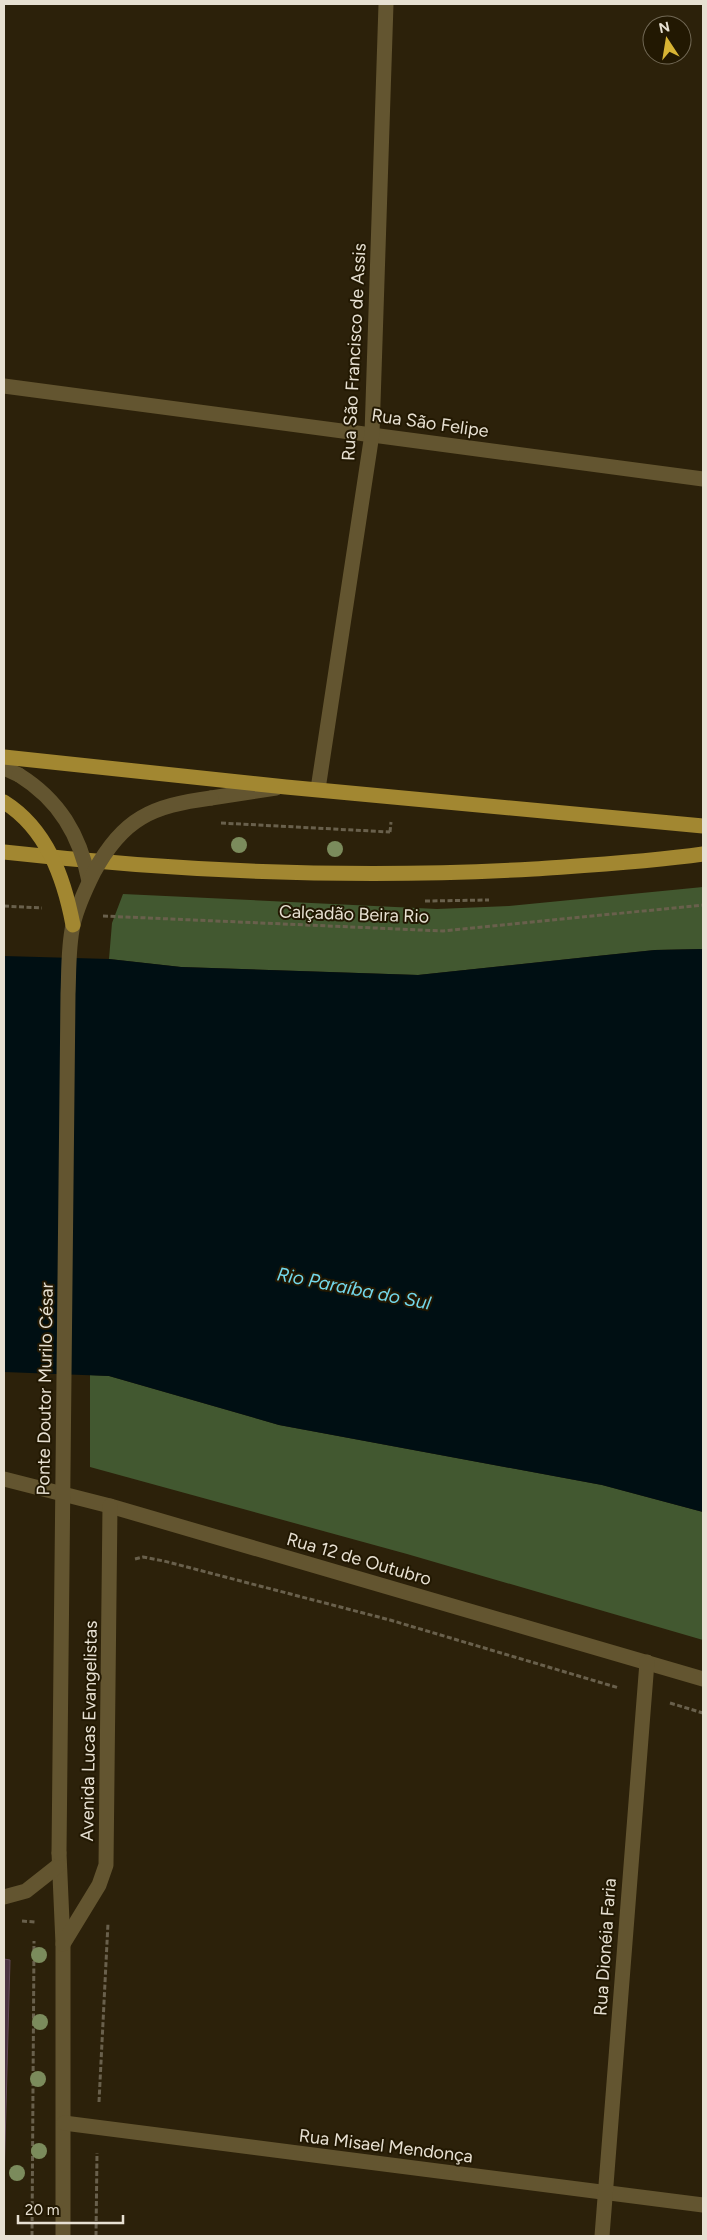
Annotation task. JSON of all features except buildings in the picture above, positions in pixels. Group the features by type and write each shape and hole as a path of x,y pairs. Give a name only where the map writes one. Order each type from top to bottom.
{"main road":[{"path":"4,757 286,787 703,826"},
{"path":"4,802 29,823 50,852 63,883 73,925"},
{"path":"4,852 121,865 291,873 388,874 586,866 703,854"}],"street":[{"name":"Rua São Francisco de Assis","path":"318,789 372,434 386,4"},
{"name":"Rua São Felipe","path":"4,386 703,479"},
{"path":"4,768 19,775 46,794 66,819 82,853 89,881"},
{"name":"Ponte Doutor Murilo César","path":"63,2236 63,1944 59,1859 68,994 73,925 89,881 111,843 132,821 167,806 286,787"},
{"name":"Rua 12 de Outubro","path":"4,1479 110,1506 703,1679"},
{"name":"Avenida Lucas Evangelistas","path":"63,1944 99,1885 106,1865 110,1506"},
{"name":"Rua Dionéia Faria","path":"602,2236 647,1662"},
{"path":"4,1897 26,1891 59,1859"},
{"name":"Rua Misael Mendonça","path":"64,2123 703,2205"}],"path":[{"path":"214,823 390,832"},
{"name":"Calçadão Beira Rio","path":"101,916 443,931 703,905"},
{"path":"4,906 46,908"},
{"path":"100,921 103,908"},
{"path":"128,1563 143,1557 164,1561 390,1620 703,1713"},
{"path":"96,2236 98,2128 108,1920"},
{"path":"19,1921 35,1921 32,2236"}],"green space":[{"path":"703,887 703,949 655,950 418,975 181,967 109,959 112,923 123,894 437,909 509,906"},
{"path":"90,1375 109,1376 279,1425 602,1485 703,1512 703,1640 407,1554 90,1467"}],"water":[{"name":"Rio Paraíba do Sul","path":"703,949 703,1512 602,1485 279,1425 109,1376 4,1372 4,956 109,959 181,967 418,975 655,950"}]}
